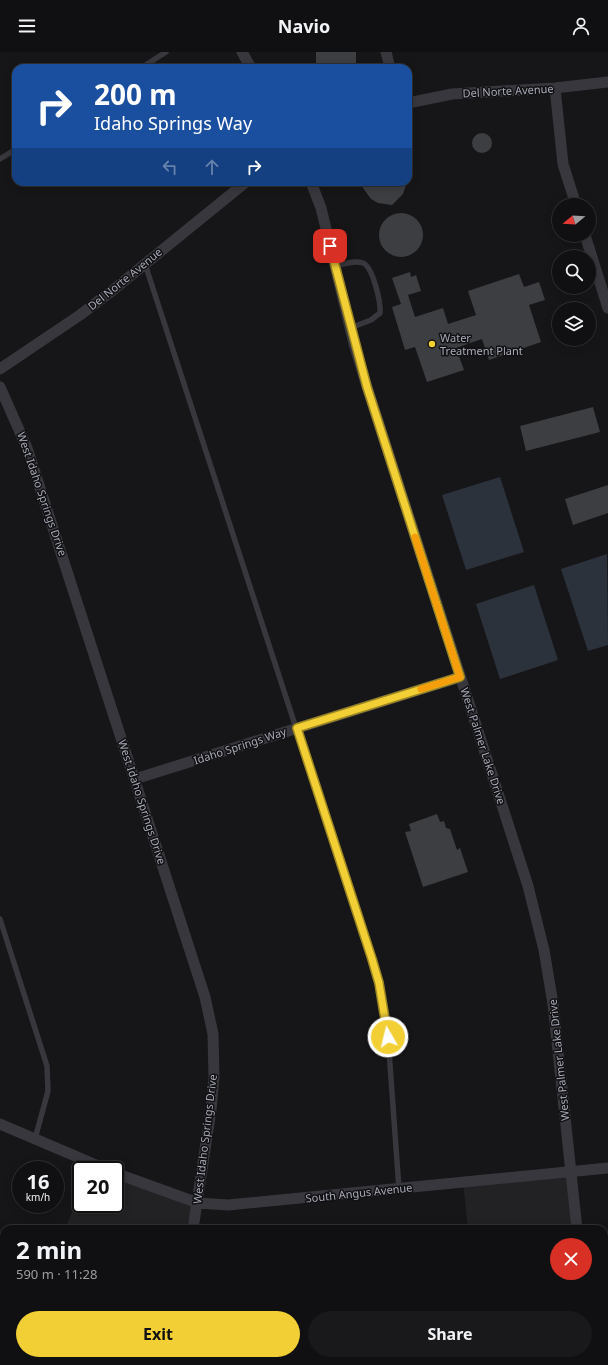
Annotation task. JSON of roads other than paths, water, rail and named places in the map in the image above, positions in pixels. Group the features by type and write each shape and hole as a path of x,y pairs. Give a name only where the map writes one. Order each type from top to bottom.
{"street":[{"path":"242,52 249,64"},
{"path":"386,52 389,64"},
{"name":"Del Norte Avenue","path":"412,102 452,94 555,88 608,82"},
{"path":"555,88 563,164 574,198"},
{"name":"Del Norte Avenue","path":"0,369 80,315 146,264 241,186"},
{"name":"West Palmer Lake Drive","path":"313,186 321,208 350,328 367,387 528,886 544,950 553,1004 576,1225"},
{"path":"587,242 608,308"},
{"name":"West Idaho Springs Drive","path":"0,387 27,448 205,997 213,1034 215,1058 212,1103 194,1225"},
{"name":"Idaho Springs Way","path":"135,779 460,677"},
{"path":"0,1124 87,1161"},
{"name":"South Angus Avenue","path":"124,1176 198,1202 245,1204 608,1168"}],"lane":[{"path":"147,64 166,52"},
{"path":"0,159 12,152"},
{"path":"335,266 353,262 364,263 370,268 381,306 380,313 371,320 350,328"},
{"path":"146,264 379,983 388,1037 399,1189"},
{"path":"0,918 47,1066 48,1092 35,1139"}],"place":[{"name":"Water Treatment Plant","path":"432,344"}]}
